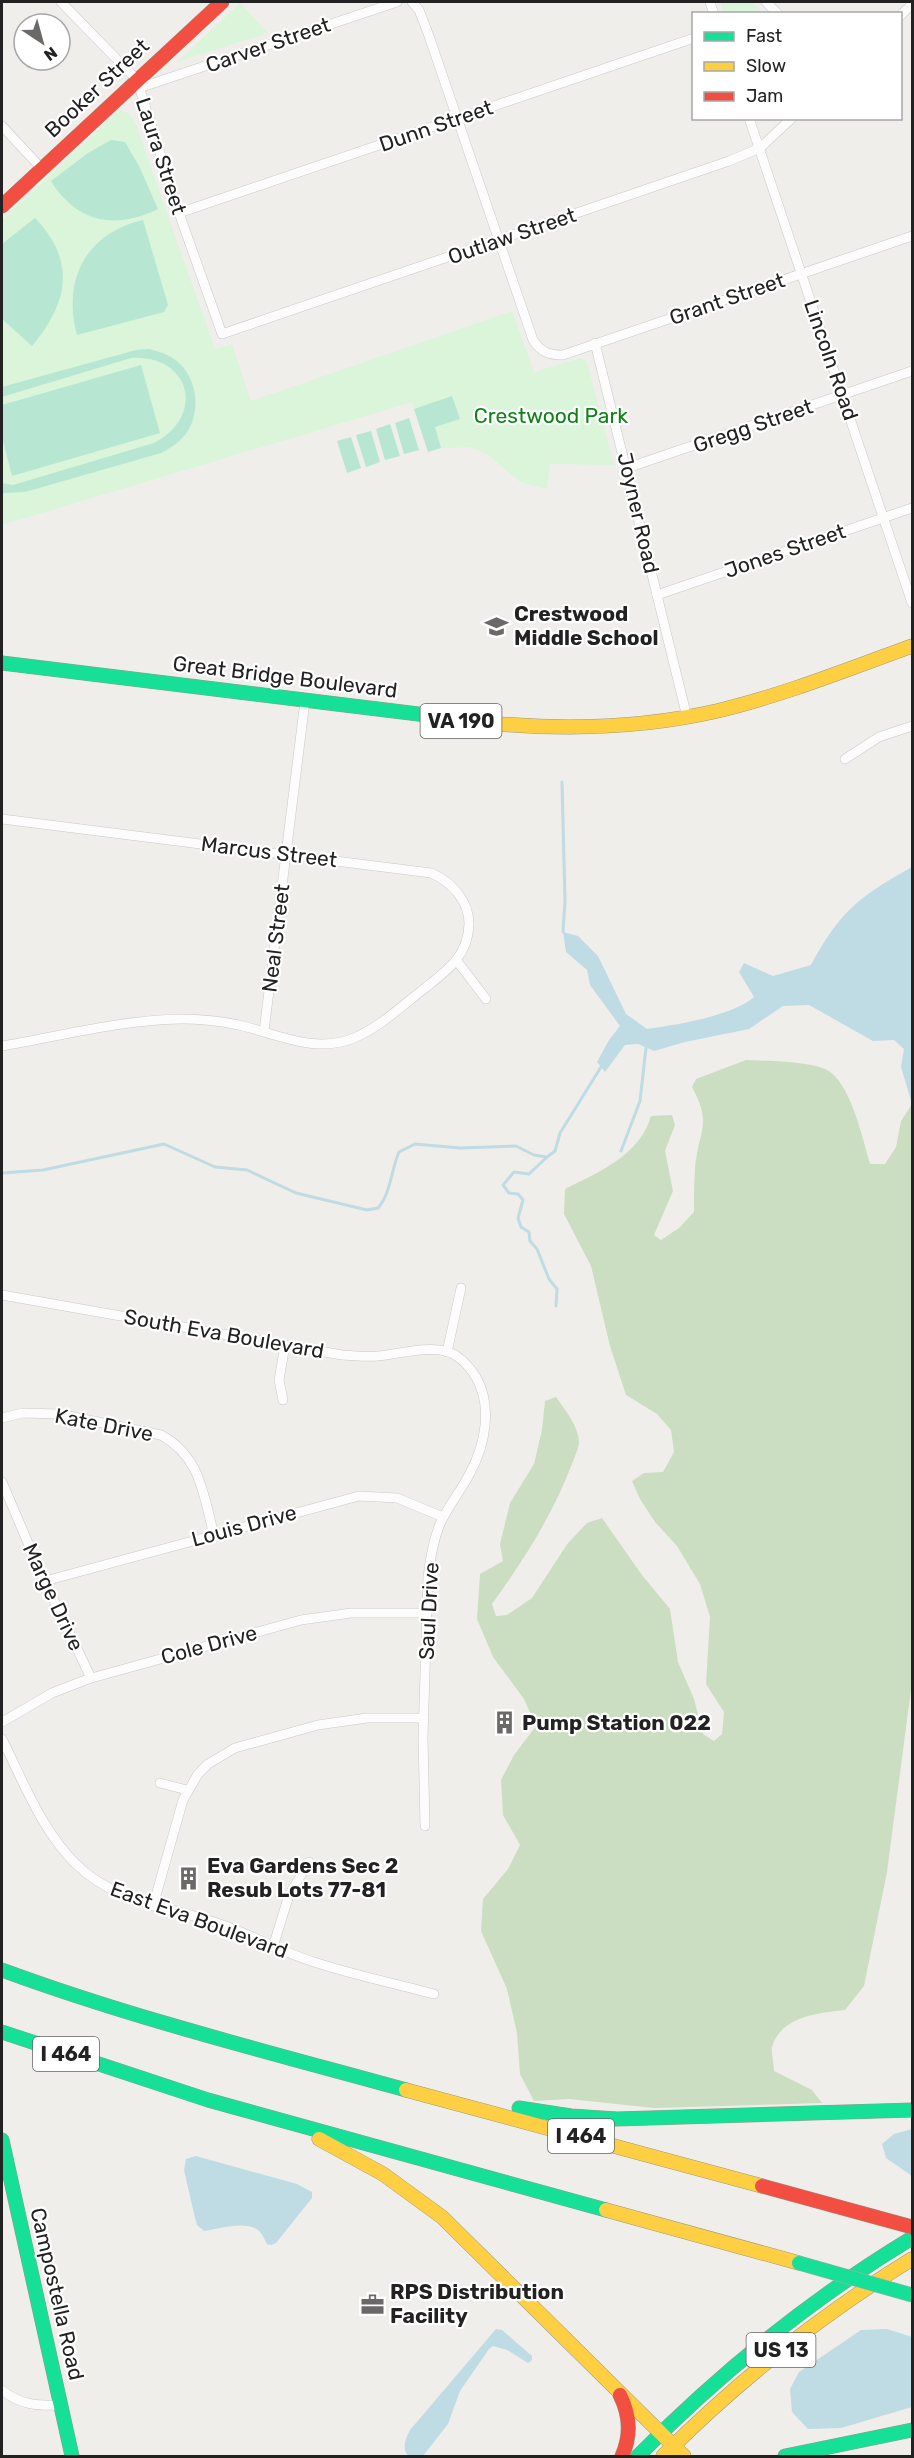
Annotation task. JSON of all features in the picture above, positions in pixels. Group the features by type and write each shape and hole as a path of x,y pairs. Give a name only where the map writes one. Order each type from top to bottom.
{"main road":[{"name":"Booker Street","path":"2,206 138,84 222,2"},
{"name":"Great Bridge Boulevard","path":"2,663 457,720 549,728 598,727 687,717 756,700 912,646"},
{"name":"I 464","path":"2,1970 48,1987 275,2054 912,2228"},
{"name":"I 464","path":"2,2032 120,2073 273,2118 912,2295"},
{"path":"275,2054 497,2104 571,2116 657,2118 912,2110"},
{"path":"273,2118 375,2168 422,2199 684,2457"},
{"name":"Campostella Road","path":"2,2140 72,2457"},
{"name":"US 13","path":"638,2457 660,2433 751,2350 797,2314 912,2238"},
{"name":"US 13","path":"663,2457 734,2389 806,2330 912,2259"},
{"path":"615,2388 623,2400 629,2427 622,2457"},
{"path":"785,2457 912,2430"}],"street":[{"name":"Laura Street","path":"61,2 138,84 179,213 222,334"},
{"name":"Carver Street","path":"138,84 397,2"},
{"path":"412,2 419,10 499,240"},
{"name":"Dunn Street","path":"179,213 692,38"},
{"name":"Lincoln Road","path":"751,120 912,603"},
{"name":"Outlaw Street","path":"222,334 707,169 760,148 790,120"},
{"path":"2,126 42,169"},
{"name":"Grant Street","path":"499,240 533,340 540,350 552,355 563,355 912,236"},
{"name":"Joyner Road","path":"595,344 687,717"},
{"name":"Gregg Street","path":"627,468 912,371"},
{"name":"Jones Street","path":"657,595 912,508"},
{"name":"Neal Street","path":"264,1032 305,701"},
{"path":"845,759 879,737 912,726"},
{"name":"Marcus Street","path":"2,819 418,871 438,876 458,893 466,908 469,921 467,940 457,961"},
{"path":"2,1046 135,1023 170,1020 216,1021 305,1044 341,1042 369,1030 457,961 486,999"},
{"path":"447,1352 461,1288"},
{"name":"South Eva Boulevard","path":"2,1295 358,1357 436,1350 447,1352"},
{"path":"283,1400 279,1380 285,1345"},
{"name":"Saul Drive","path":"425,1826 424,1718 431,1555 443,1517 469,1476 476,1460 484,1433 486,1416 484,1396 472,1370 464,1361 447,1352"},
{"name":"Kate Drive","path":"2,1418 23,1413 59,1414 153,1432 167,1438 193,1463 214,1535"},
{"name":"Marge Drive","path":"2,1482 91,1678"},
{"name":"Louis Drive","path":"45,1581 359,1496 397,1498 443,1517"},
{"name":"Cole Drive","path":"2,1722 52,1694 91,1678 301,1620 359,1612 427,1613"},
{"path":"153,1906 188,1790 208,1764 229,1751 250,1743 343,1720 424,1718"},
{"name":"East Eva Boulevard","path":"2,1739 53,1836 75,1864 108,1889 153,1906 215,1922 314,1962 434,1994"},
{"path":"160,1783 188,1790"},
{"path":"273,1947 289,1895 309,1862"},
{"path":"2,2390 14,2399 29,2404 60,2405"}],"green space":[{"path":"720,2 752,2 762,12 724,12"},
{"path":"240,3 268,33 177,62"},
{"name":"Crestwood Park","path":"119,110 128,113 135,122 215,349 232,344 251,401 512,311 534,372 581,358 587,362 614,465 550,464 547,489 520,482 487,454 470,447 441,448 434,427 460,419 452,397 414,409 412,402 2,525 2,220"},
{"path":"111,140 125,142 139,166 158,209 127,219 98,219 73,206 51,181 88,153"},
{"path":"35,218 48,234 57,251 62,266 63,282 54,314 32,346 2,319 2,244"},
{"path":"143,220 168,305 164,312 77,335 73,315 73,296 76,278 83,262 93,248 107,236 123,226"},
{"path":"149,349 165,354 176,361 190,377 195,409 189,429 180,440 161,453 25,492 2,493 2,483 13,485 154,443 171,431 181,418 186,403 184,389 178,376 167,366 151,359 131,358 2,397 2,387 136,350"},
{"path":"141,365 160,433 12,476 2,437 2,405"},
{"path":"452,396 460,419 435,427 441,448 428,452 414,409"},
{"path":"409,418 419,450 404,454 395,423"},
{"path":"390,424 400,456 385,460 376,429"},
{"path":"371,431 380,462 366,467 356,435"},
{"path":"351,437 361,468 347,473 337,441"},
{"path":"746,1060 807,1064 825,1069 834,1075 842,1085 854,1111 870,1164 885,1164 896,1147 901,1121 912,1104 912,1682 887,1872 864,1986 845,2010 813,2015 792,2022 777,2037 772,2047 774,2071 812,2090 822,2103 654,2108 569,2099 534,2101 520,2074 517,2033 507,1989 481,1931 483,1899 508,1869 520,1845 503,1815 501,1780 514,1755 536,1726 524,1699 493,1657 477,1619 480,1574 503,1561 500,1544 510,1503 534,1464 542,1430 545,1401 556,1397 574,1424 578,1436 578,1447 547,1519 492,1604 496,1616 507,1615 532,1598 568,1543 587,1523 602,1518 642,1575 670,1609 678,1662 694,1699 703,1734 714,1741 722,1734 724,1712 706,1684 710,1617 700,1584 677,1546 655,1522 640,1499 632,1481 644,1473 663,1472 674,1452 671,1430 657,1414 626,1395 610,1346 591,1266 564,1214 565,1189 604,1169 628,1152 646,1130 651,1116 672,1115 675,1125 665,1151 673,1191 654,1235 661,1240 679,1228 694,1212 695,1169 703,1120 702,1110 692,1087 696,1079"}],"water":[{"path":"912,867 912,1104 901,1067 904,1049 894,1040 873,1041 809,1005 783,1006 749,1029 654,1051 638,1044 625,1045 605,1072 597,1062 620,1026 590,985 587,970 566,952 563,932 578,936 598,956 626,1014 647,1029 673,1025 718,1014 745,1004 754,997 739,972 744,963 773,976 811,965 832,931 853,907 878,887"},
{"path":"912,2129 912,2176 886,2158 882,2144 894,2134"},
{"path":"196,2156 297,2184 312,2192 312,2198 276,2243 271,2245 267,2244 260,2232 249,2226 241,2225 204,2231 197,2225 184,2170 186,2159"},
{"path":"496,2329 502,2330 532,2356 532,2360 528,2363 507,2350 493,2346 489,2349 460,2391 448,2424 423,2456 408,2456 405,2443 410,2430"},
{"path":"887,2329 912,2337 912,2407 841,2428 808,2429 792,2412 790,2389 799,2372 861,2330"}],"waterway":[{"path":"562,782 565,901 563,932"},
{"path":"621,1151 640,1101 646,1048"},
{"path":"2,1173 43,1170 164,1144 215,1167 247,1170 296,1193 367,1210 378,1208 382,1202 399,1152 415,1144 460,1148 516,1146 534,1155 547,1157 555,1151 560,1133 601,1067"},
{"path":"546,1158 529,1174 514,1172 503,1185 509,1193 518,1194 523,1200 518,1218 521,1227 529,1232 530,1241 537,1249 549,1279 557,1289 556,1306"}],"traffic: fast":[{"path":"2,663 500,724"},
{"path":"2,1970 101,2004 406,2090"},
{"path":"2,2032 208,2100 606,2210"},
{"path":"519,2108 571,2116 617,2119 912,2110"},
{"path":"2,2140 72,2456"},
{"path":"638,2456 702,2395 768,2338 838,2286 912,2238"},
{"path":"799,2263 912,2295"},
{"path":"785,2456 912,2430"}],"traffic: slow":[{"path":"500,724 554,727 609,726 691,716 767,697 912,646"},
{"path":"406,2090 762,2186"},
{"path":"319,2139 383,2174 442,2217 684,2456"},
{"path":"606,2210 799,2263"},
{"path":"663,2456 721,2401 782,2350 845,2303 912,2259"}],"traffic: jam":[{"path":"2,206 222,2"},
{"path":"762,2186 912,2227"},
{"path":"620,2395 626,2410 628,2426 627,2441 622,2456"}],"place":[{"name":"Crestwood Middle School","path":"496,626"},
{"name":"Pump Station 022","path":"504,1723"},
{"name":"Eva Gardens Sec 2 Resub Lots 77-81","path":"189,1878"},
{"name":"RPS Distribution Facility","path":"372,2304"}]}
